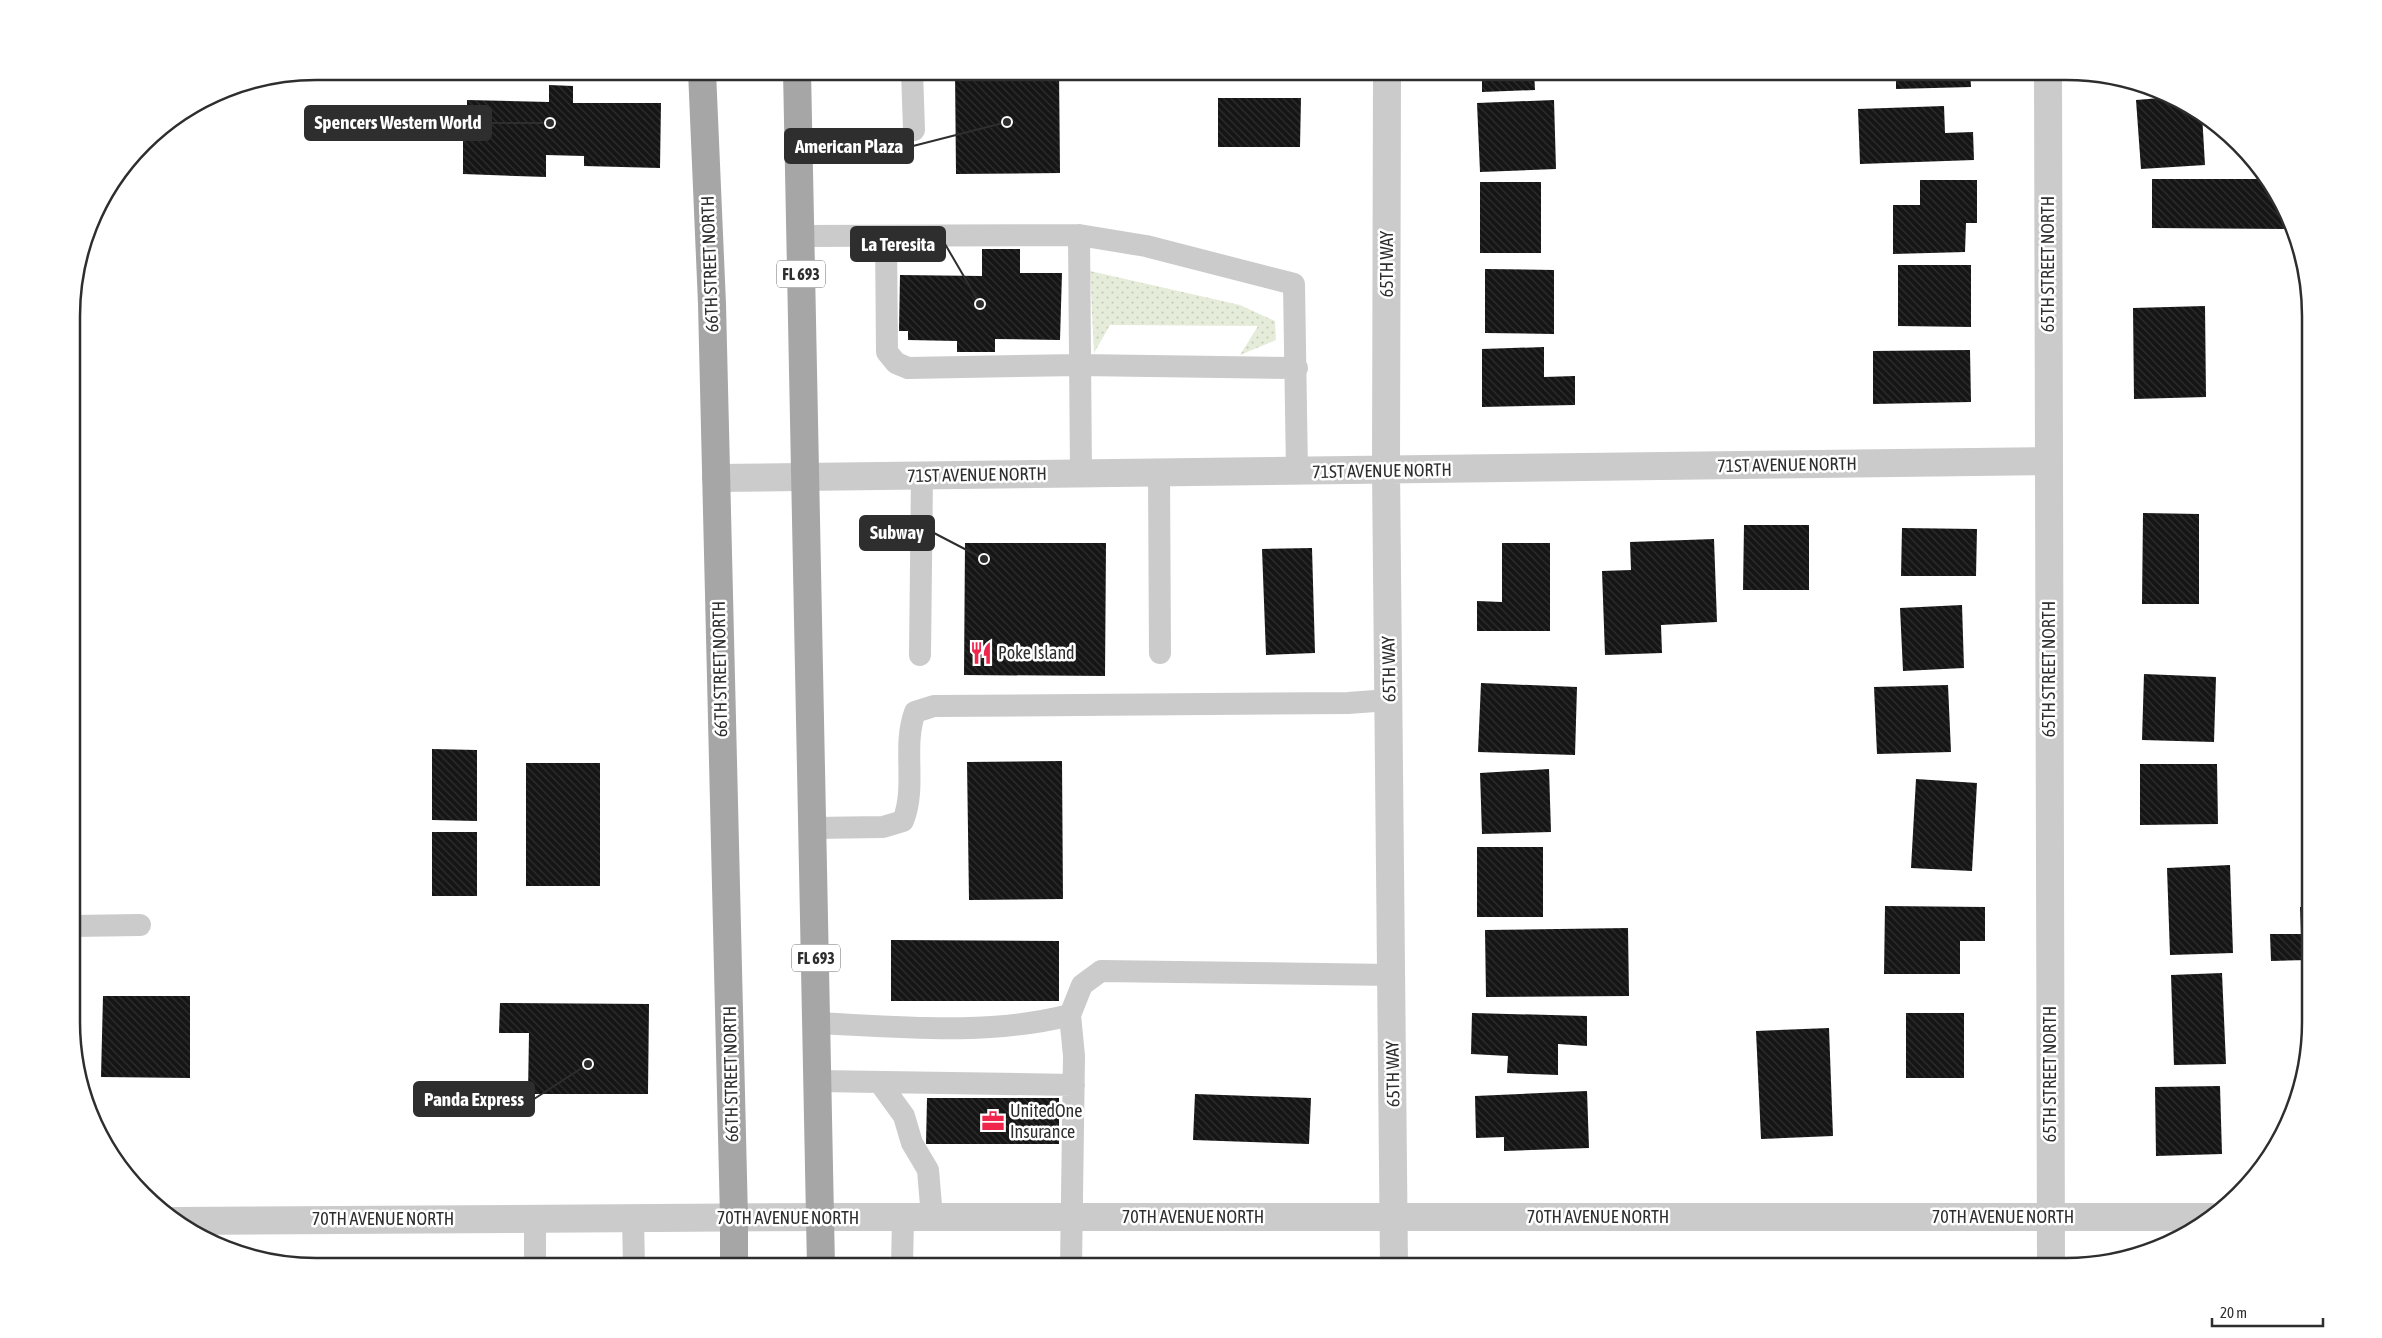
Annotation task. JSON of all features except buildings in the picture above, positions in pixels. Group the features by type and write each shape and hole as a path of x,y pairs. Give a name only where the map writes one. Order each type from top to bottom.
{"main road":[{"name":"66TH STREET NORTH","path":"702,80 712,304 734,1258"},
{"name":"FL 693","path":"798,80 822,1217 821,1258"}],"street":[{"name":"65TH WAY","path":"1387,80 1386,471 1394,1258"},
{"name":"65TH STREET NORTH","path":"2048,80 2051,1258"},
{"name":"71ST AVENUE NORTH","path":"716,478 1159,474 2049,461"},
{"name":"70TH AVENUE NORTH","path":"190,1221 822,1217 2198,1217"}],"lane":[{"path":"912,80 914,130"},
{"path":"801,236 1079,235 1154,248 1294,284 1297,368 1297,472"},
{"path":"1079,235 1081,474"},
{"path":"886,236 887,352 896,364 908,368 1080,365 1297,368"},
{"path":"1159,474 1160,653"},
{"path":"920,654 922,476"},
{"path":"813,828 883,827 903,821 910,806 909,728 915,712 934,706 1348,703 1389,700"},
{"path":"80,926 140,925"},
{"path":"1072,1258 1074,1085 1070,1015 1082,985 1101,971 1392,975"},
{"path":"817,1023 960,1029 1035,1024 1070,1015"},
{"path":"818,1082 1074,1085"},
{"path":"880,1083 904,1116 912,1143 928,1170 932,1217"},
{"path":"902,1258 903,1217"},
{"path":"535,1218 535,1258"},
{"path":"633,1218 634,1258"}],"green space":[{"path":"1090,271 1240,305 1275,321 1276,340 1240,355 1258,326 1110,325 1094,353"}],"place":[{"name":"American Plaza","path":"1007,122"},
{"name":"Spencers Western World","path":"550,123"},
{"name":"La Teresita","path":"980,304"},
{"name":"Subway","path":"984,559"},
{"name":"Poke Island","path":"981,653"},
{"name":"Panda Express","path":"588,1064"},
{"name":"UnitedOne Insurance","path":"993,1121"}]}
